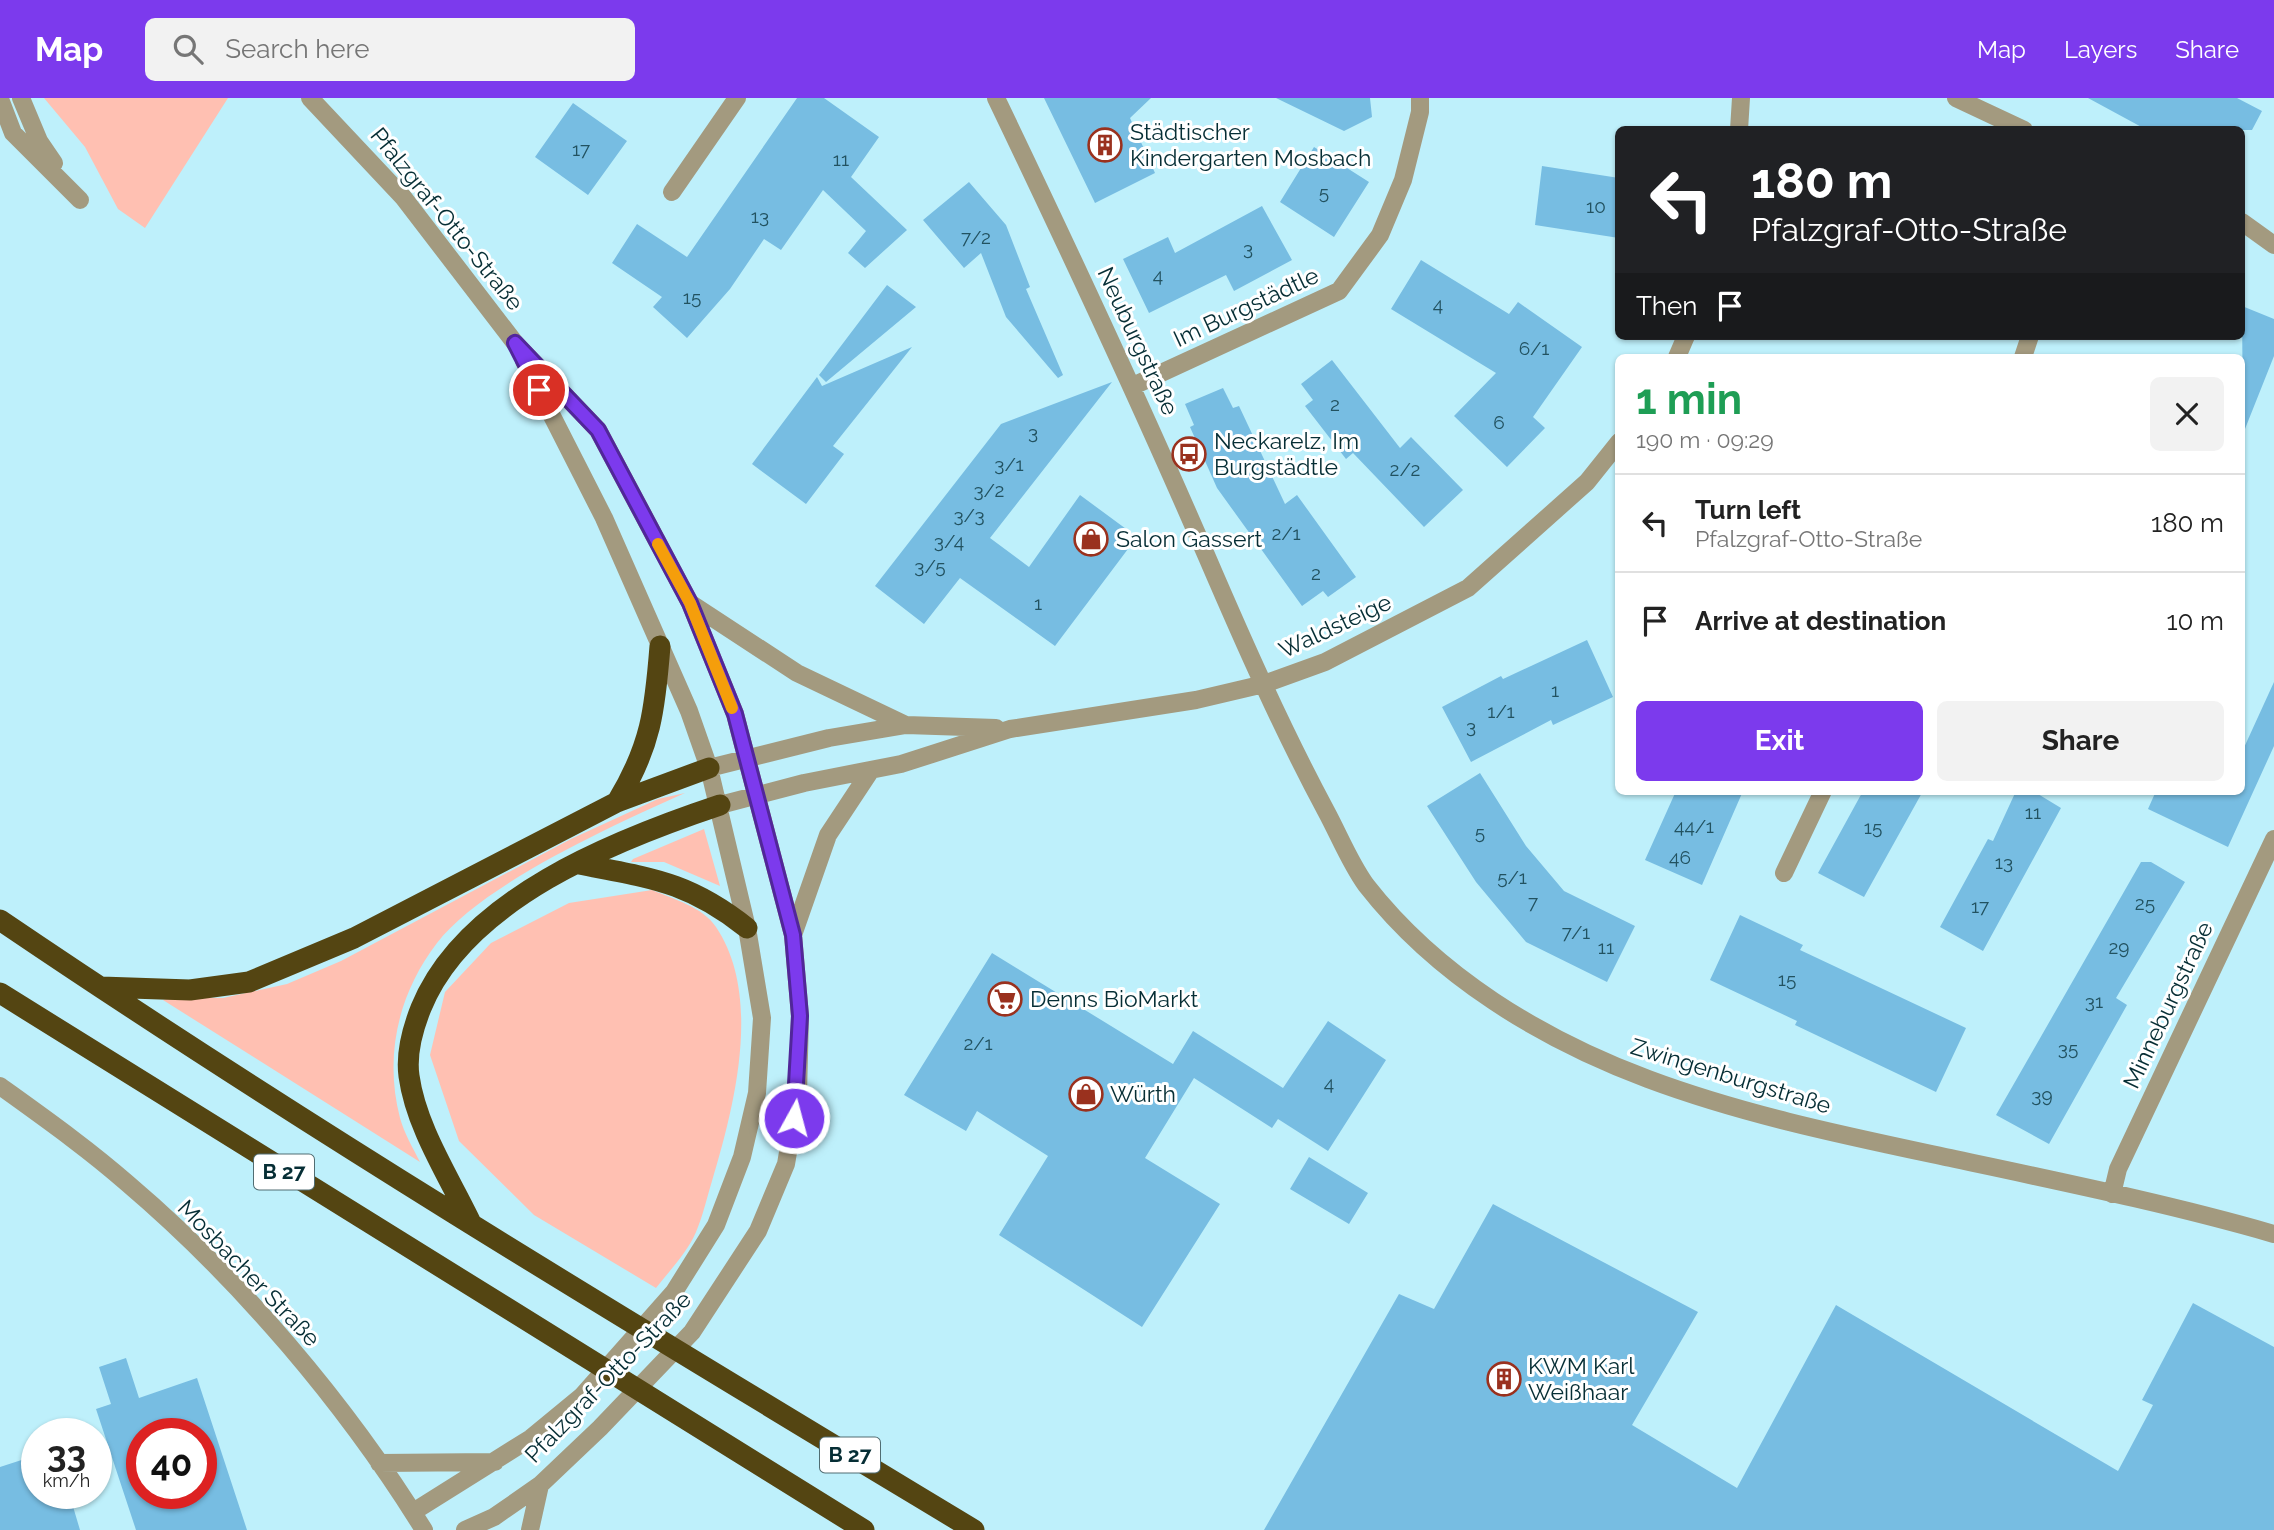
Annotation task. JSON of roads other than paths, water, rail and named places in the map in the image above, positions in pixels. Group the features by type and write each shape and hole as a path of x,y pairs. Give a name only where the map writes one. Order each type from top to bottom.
{"highway":[{"path":"617,802 647,742 655,711 660,646"},
{"path":"99,987 190,990 249,982 354,938 617,802 709,768"},
{"path":"472,1224 422,1121 409,1075 413,1030 432,980 468,935 520,895 669,822 720,805"},
{"path":"579,864 664,881 690,890 747,928"},
{"name":"B 27","path":"0,920 99,987 472,1224 974,1530"},
{"name":"B 27","path":"0,993 864,1530"}],"street":[{"path":"0,99 13,133 80,200 39,141 21,98"},
{"name":"Pfalzgraf-Otto-Straße","path":"310,98 403,197 515,343 598,430 690,603 735,714 793,935 800,1016 798,1094 786,1164 758,1231 692,1332 600,1428 540,1485 494,1517 465,1530"},
{"path":"672,192 737,98"},
{"name":"Neuburgstraße","path":"996,98 1133,386 1264,684"},
{"name":"Im Burgstädtle","path":"1133,386 1339,291 1380,235 1403,180 1420,112 1420,98"},
{"path":"1739,126 1741,98"},
{"path":"1956,98 2016,126"},
{"path":"2245,224 2274,245"},
{"name":"Pfalzgraf-Otto-Straße","path":"413,1512 531,1438 582,1396 674,1292 716,1224 742,1157 757,1093 762,1018 747,928 720,805 709,768 689,711 604,517 515,343"},
{"name":"Waldsteige","path":"720,805 758,794 901,764 1010,729 1196,700 1264,684 1325,662 1468,588 1587,482 1615,447"},
{"path":"690,603 797,673 906,725"},
{"name":"Zwingenburgstraße","path":"1264,684 1311,783 1364,882 1408,932 1458,978 1538,1028 1651,1080 1744,1109 1842,1135 2112,1194 2274,1234"},
{"name":"Waldsteige","path":"709,768 748,757 906,725 1010,729"},
{"path":"793,935 828,835 871,770"},
{"path":"1784,873 1821,795"},
{"name":"Minneburgstraße","path":"2112,1194 2118,1169 2274,839"},
{"name":"Mosbacher Straße","path":"0,1086 128,1183 209,1261 285,1341 379,1463 424,1530"},
{"path":"379,1463 495,1462"},
{"path":"530,1530 540,1485"}],"place":[{"name":"Städtischer Kindergarten Mosbach","path":"1105,145"},
{"name":"Neckarelz, Im Burgstädtle","path":"1189,454"},
{"name":"Salon Gassert","path":"1091,539"},
{"name":"Denns BioMarkt","path":"1005,999"},
{"name":"Würth","path":"1086,1094"},
{"name":"KWM Karl Weißhaar","path":"1504,1379"}]}
